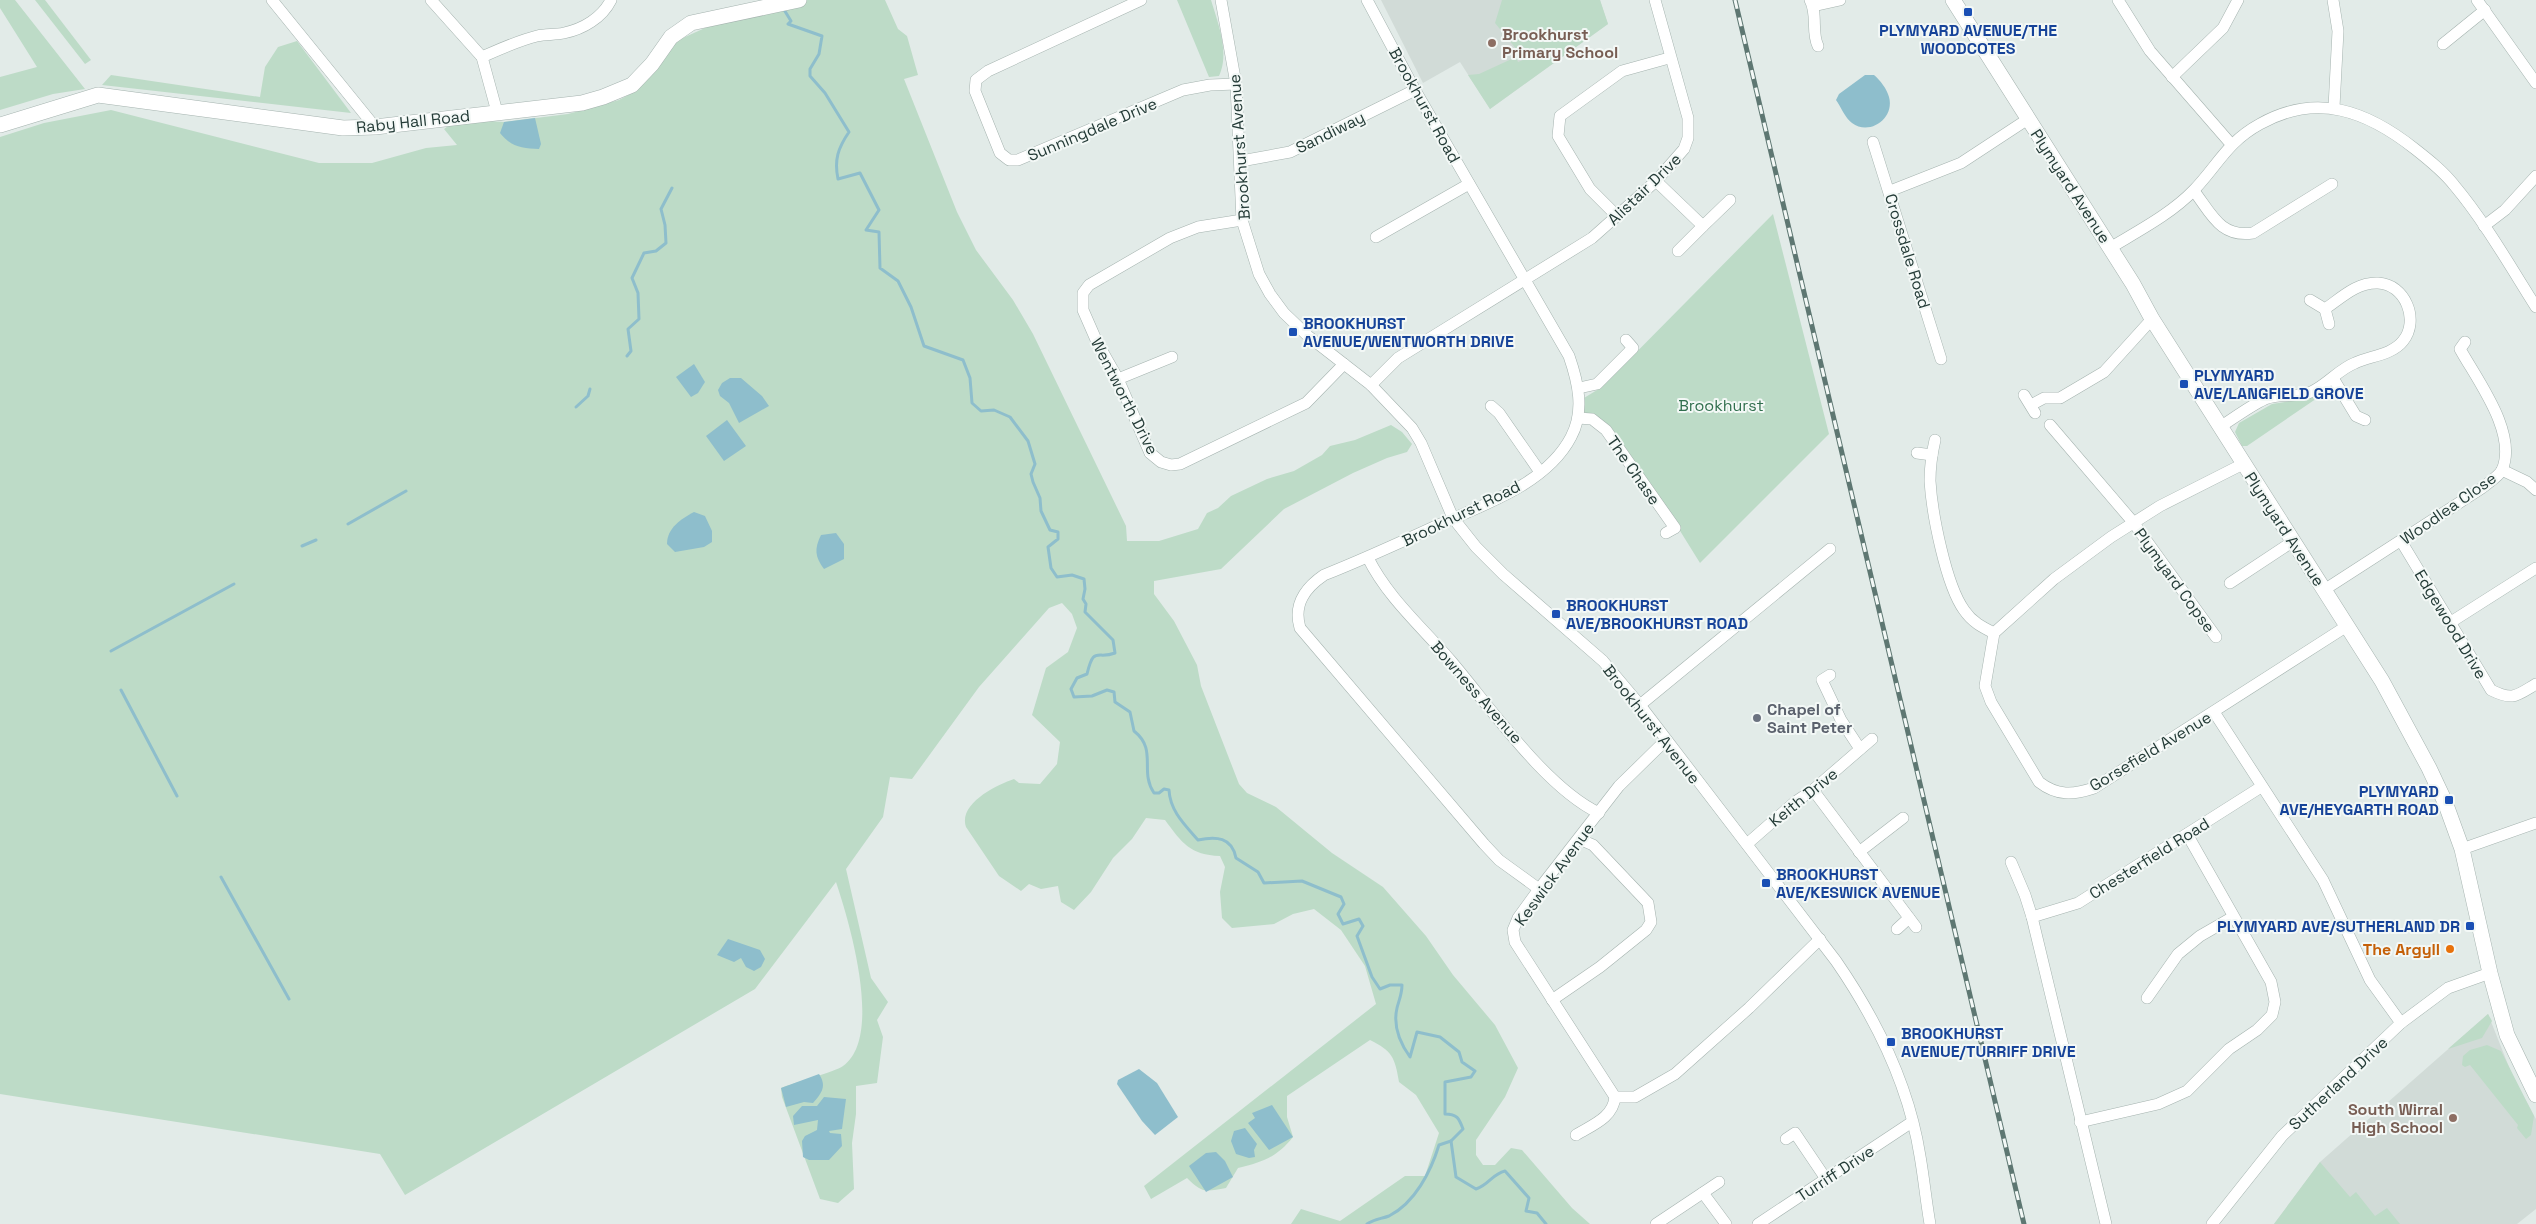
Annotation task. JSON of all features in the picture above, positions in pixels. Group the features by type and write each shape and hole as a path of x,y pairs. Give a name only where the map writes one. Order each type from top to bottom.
{"street":[{"path":"272,0 375,126"},
{"path":"431,0 482,57 497,112"},
{"path":"482,57 511,44 539,35 564,33 592,22 610,0"},
{"name":"Raby Hall Road","path":"0,124 98,95 343,128 582,103 632,85 652,64 671,37 691,23 799,0"},
{"name":"Sunningdale Drive","path":"1141,0 988,71 976,80 974,91 1000,153 1008,160 1018,160 1183,90 1210,85 1236,84"},
{"name":"Brookhurst Avenue","path":"1221,0 1236,84 1241,160 1242,220 1259,274 1274,300 1284,313 1308,336 1371,385 1412,428 1421,443 1454,518 1476,547 1503,574 1603,661 1640,705 1820,939 1859,994 1898,1077 1920,1155 1930,1224"},
{"name":"Brookhurst Road","path":"1367,0 1469,184 1569,356 1579,383 1578,418 1571,437 1558,456 1540,472 1494,500 1310,584 1303,593 1297,613 1300,628 1484,844 1499,860 1539,889"},
{"name":"Alistair Drive","path":"1371,385 1398,358 1592,238 1656,181 1684,149 1688,138 1688,118 1669,58 1655,0"},
{"path":"1813,42 1811,3 1840,0"},
{"name":"Plymyard Avenue","path":"1953,0 2407,724 2445,802 2462,849 2490,974 2507,1035 2536,1095"},
{"path":"2118,0 2150,51 2231,144"},
{"path":"2172,77 2223,28 2238,0"},
{"path":"2333,0 2338,31 2334,107"},
{"path":"2477,0 2536,83"},
{"path":"2443,44 2485,10"},
{"path":"1616,215 1590,189 1558,136 1557,127 1560,116 1622,72 1669,58"},
{"name":"Sandiway","path":"1241,160 1290,152 1416,90"},
{"path":"2110,248 2167,212 2194,191 2231,144 2259,124 2284,112 2334,107 2372,119 2417,150 2454,184 2484,226 2536,307"},
{"path":"1890,192 1960,163 2028,120"},
{"name":"Crossdale Road","path":"1873,142 1890,192 1940,360"},
{"path":"2484,226 2505,210 2536,176"},
{"path":"1656,181 1703,226"},
{"path":"1376,237 1469,184"},
{"path":"2194,191 2223,228 2232,234 2243,235 2253,234 2321,198 2332,184"},
{"path":"1678,251 1730,200"},
{"name":"Wentworth Drive","path":"1242,220 1198,227 1170,238 1089,285 1083,293 1083,310 1097,342 1118,379 1150,453 1161,462 1171,465 1180,464 1306,403 1344,364"},
{"path":"2220,427 2266,399 2309,393 2353,363 2388,352 2402,342 2406,336 2410,317 2405,298 2389,285 2377,283 2356,286 2325,309"},
{"path":"2310,300 2325,309 2329,324"},
{"path":"2024,395 2033,409 2044,398 2060,398 2104,372 2152,319"},
{"path":"1578,388 1597,384 1633,348 1626,340"},
{"name":"Woodlea Close","path":"2324,590 2482,488 2502,470 2505,449 2503,429 2499,417 2460,349 2465,342"},
{"path":"1118,379 1172,357"},
{"path":"2333,378 2360,418 2344,419"},
{"path":"1498,408 1540,472"},
{"name":"The Chase","path":"1578,418 1592,419 1606,430 1675,528 1666,533"},
{"name":"Plymyard Copse","path":"2050,426 2133,522 2216,637"},
{"path":"1935,440 1932,455 1931,495 1951,583 1964,610 1976,624 1994,633 2054,578 2133,522 2160,506 2243,464"},
{"path":"1917,453 1932,455"},
{"path":"2502,470 2527,482 2536,490"},
{"path":"2230,582 2292,542"},
{"name":"Edgewood Drive","path":"2401,542 2491,690 2505,697 2518,696 2536,684"},
{"path":"1640,705 1830,548"},
{"name":"Bowness Avenue","path":"1368,558 1393,596 1546,773 1583,806 1599,813"},
{"path":"2451,622 2535,572"},
{"name":"Gorsefield Avenue","path":"1994,633 1985,686 1991,702 2039,782 2058,793 2068,794 2094,788 2347,626"},
{"path":"1830,675 1822,680 1841,720 1860,749"},
{"path":"2214,712 2323,880 2370,980 2401,1023"},
{"name":"Keith Drive","path":"1747,844 1872,739"},
{"name":"Keswick Avenue","path":"1615,1097 1515,942 1513,930 1518,918 1539,889 1619,786 1666,740"},
{"name":"Chesterfield Road","path":"2032,917 2078,903 2261,787"},
{"path":"1813,790 1912,923 1897,928"},
{"path":"1859,852 1903,818"},
{"path":"2462,849 2536,822"},
{"path":"2080,1122 2158,1104 2187,1091 2229,1049 2257,1030 2272,1015 2275,1002 2271,982 2233,917 2223,894 2187,834"},
{"path":"1552,1000 1600,967 1646,930 1651,922 1652,914 1648,903 1593,845 1579,839"},
{"path":"2011,862 2032,917 2106,1224"},
{"path":"2147,998 2178,954 2200,936 2233,917"},
{"path":"1576,1135 1605,1118 1614,1108 1615,1097 1635,1096 1675,1074 1727,1029 1820,939"},
{"name":"Sutherland Drive","path":"2212,1224 2282,1136 2401,1023 2448,988 2490,974"},
{"name":"Turriff Drive","path":"1758,1224 1912,1122"},
{"path":"1795,1133 1826,1179"},
{"path":"1656,1224 1719,1182"},
{"path":"1703,1193 1726,1224"}],"shaded area":[{"name":"Brookhurst Primary School","path":"1381,0 1600,0 1608,24 1490,109 1460,62 1423,83"},
{"name":"South Wirral High School","path":"2488,1014 2513,1077 2536,1119 2536,1209 2517,1224 2274,1224 2320,1162"}],"green space":[{"path":"0,0 15,0 85,89 53,94 0,110 0,77 37,67 0,8"},
{"path":"35,0 45,0 91,60 85,64"},
{"path":"767,0 885,0 898,29 907,36 918,75 904,79 957,212 976,250 1013,300 1033,334 1126,526 1127,541 1159,541 1198,529 1207,513 1218,508 1231,496 1267,479 1294,471 1322,455 1330,446 1355,440 1391,425 1402,432 1412,444 1407,452 1387,458 1353,473 1284,509 1221,569 1154,581 1154,594 1174,621 1197,665 1201,686 1239,784 1247,793 1276,807 1332,853 1383,887 1426,936 1453,975 1495,1025 1518,1068 1505,1097 1476,1140 1476,1155 1483,1165 1495,1165 1511,1148 1522,1150 1572,1208 1590,1224 1291,1224 1301,1209 1340,1221 1405,1176 1425,1176 1439,1133 1416,1095 1399,1082 1396,1066 1391,1056 1383,1048 1370,1040 1287,1096 1287,1117 1293,1137 1275,1154 1262,1161 1238,1168 1226,1188 1200,1189 1187,1178 1151,1199 1144,1186 1376,1004 1365,966 1341,930 1314,909 1293,914 1274,924 1232,928 1222,918 1220,892 1225,867 1220,856 1194,850 1182,841 1165,820 1146,818 1132,839 1113,858 1091,892 1074,910 1061,902 1058,886 1041,889 1029,884 1021,891 999,876 966,827 965,819 973,803 989,791 1014,779 1019,783 1040,784 1057,764 1060,742 1032,715 1046,668 1068,652 1077,628 1072,614 1062,603 1049,608 979,687 912,779 890,777 883,817 846,869 871,978 888,1002 877,1020 883,1037 877,1083 856,1086 856,1114 852,1143 854,1189 838,1203 820,1199 782,1097 781,1088 843,1066 855,1051 861,1030 860,978 855,950 836,882 755,989 405,1195 380,1154 0,1094 0,137 44,123 111,110 319,163 372,163 426,148 457,145 444,129 451,124 473,120 504,122 568,114 619,100 636,91 674,42"},
{"path":"1177,0 1211,0 1222,38 1223,58 1219,76 1209,77"},
{"path":"1502,0 1600,0 1608,24 1490,109 1468,75 1479,74 1516,57 1518,62 1528,58 1524,47 1517,50 1495,23"},
{"path":"297,41 351,113 102,85 111,75 260,97 265,67 278,47"},
{"name":"Brookhurst","path":"1773,214 1829,434 1700,563 1677,526 1598,419 1584,412 1584,398 1602,387"},
{"path":"2326,389 2329,390 2247,446 2242,446 2235,432 2239,423 2272,404 2310,398"},
{"path":"2488,1014 2492,1021 2482,1038 2448,1049"},
{"path":"2487,1045 2501,1051 2534,1116 2531,1135 2526,1139 2517,1128 2518,1125 2470,1065 2465,1067 2462,1065 2463,1056 2470,1050"},
{"path":"2320,1162 2350,1197 2356,1192 2375,1216 2387,1208 2400,1224 2274,1224"}],"water":[{"path":"1865,75 1874,75 1881,82 1888,94 1890,105 1888,112 1879,123 1866,128 1852,123 1836,100 1839,94"},
{"path":"535,118 541,144 539,149 517,146 500,133 504,122"},
{"path":"694,364 705,382 698,393 691,397 676,377"},
{"path":"730,378 741,378 762,396 769,406 739,423 729,403 720,396 718,390 722,383"},
{"path":"727,420 746,446 724,461 706,436"},
{"path":"694,512 705,516 712,531 712,542 704,547 675,552 667,544 669,533 680,521"},
{"path":"836,533 844,544 844,559 824,569 816,553 819,540 821,535"},
{"path":"728,939 760,950 765,959 761,967 754,971 746,967 741,958 734,962 717,955"},
{"path":"1139,1069 1157,1083 1178,1117 1155,1135 1142,1121 1117,1084 1118,1080"},
{"path":"819,1074 823,1086 819,1096 813,1103 804,1102 786,1107 781,1088"},
{"path":"824,1097 846,1099 842,1129 829,1131 830,1133 841,1134 842,1146 829,1160 809,1160 803,1157 802,1141 805,1136 817,1130 818,1120 794,1125 793,1116 802,1106 817,1106"},
{"path":"1272,1105 1293,1137 1269,1150 1248,1123 1255,1118 1252,1113"},
{"path":"1245,1128 1257,1144 1254,1150 1255,1157 1249,1158 1236,1154 1231,1141 1234,1131"},
{"path":"1216,1152 1225,1161 1233,1177 1206,1192 1189,1166 1206,1153"}],"waterway":[{"path":"783,8 791,21 788,24 822,36 819,54 810,69 810,76 825,93 849,132 838,154 836,166 838,179 860,173 879,210 866,230 879,232 880,268 898,281 911,307 924,346 963,360 970,378 972,403 981,411 994,410 1010,417 1028,441 1035,464 1031,474 1040,498 1041,511 1050,530 1058,532 1058,539 1048,547 1051,568 1057,577 1072,575 1084,579 1083,599 1086,604 1085,612 1113,640 1115,653 1094,656 1087,674 1077,678 1071,689 1074,697 1092,696 1107,690 1114,692 1115,702 1130,712 1134,731 1141,738 1145,746 1148,777 1154,793 1159,793 1164,789 1169,790 1175,811 1198,840 1217,838 1227,842 1234,851 1236,858 1258,872 1264,883 1302,881 1341,897 1344,904 1338,914 1343,924 1359,919 1363,926 1357,936 1372,977 1380,989 1390,985 1402,985 1396,1021 1400,1040 1410,1057 1417,1032 1440,1037 1459,1052 1462,1062 1475,1071 1471,1077 1445,1082 1445,1114 1457,1117 1463,1129 1451,1141 1456,1177 1476,1189 1505,1171 1529,1198 1526,1211 1537,1213 1546,1224"},
{"path":"627,356 631,351 628,329 639,319 638,293 632,278 644,253 656,251 666,243 665,225 661,209 672,188"},
{"path":"576,407 588,396 590,389"},
{"path":"348,524 406,491"},
{"path":"302,546 316,540"},
{"path":"111,651 234,584"},
{"path":"121,690 177,796"},
{"path":"221,877 289,999"},
{"path":"1367,1224 1389,1216 1407,1203 1427,1175 1439,1145 1451,1141"}],"railway":[{"path":"1735,0 2024,1224"}],"place":[{"name":"PLYMYARD AVENUE/THE WOODCOTES","path":"1968,12"},
{"name":"Brookhurst Primary School","path":"1492,43"},
{"name":"BROOKHURST AVENUE/WENTWORTH DRIVE","path":"1293,332"},
{"name":"PLYMYARD AVE/LANGFIELD GROVE","path":"2184,384"},
{"name":"BROOKHURST AVE/BROOKHURST ROAD","path":"1556,614"},
{"name":"Chapel of Saint Peter","path":"1757,718"},
{"name":"PLYMYARD AVE/HEYGARTH ROAD","path":"2449,800"},
{"name":"BROOKHURST AVE/KESWICK AVENUE","path":"1766,883"},
{"name":"PLYMYARD AVE/SUTHERLAND DR","path":"2470,926"},
{"name":"The Argyll","path":"2450,949"},
{"name":"BROOKHURST AVENUE/TURRIFF DRIVE","path":"1891,1042"},
{"name":"South Wirral High School","path":"2453,1118"}]}
